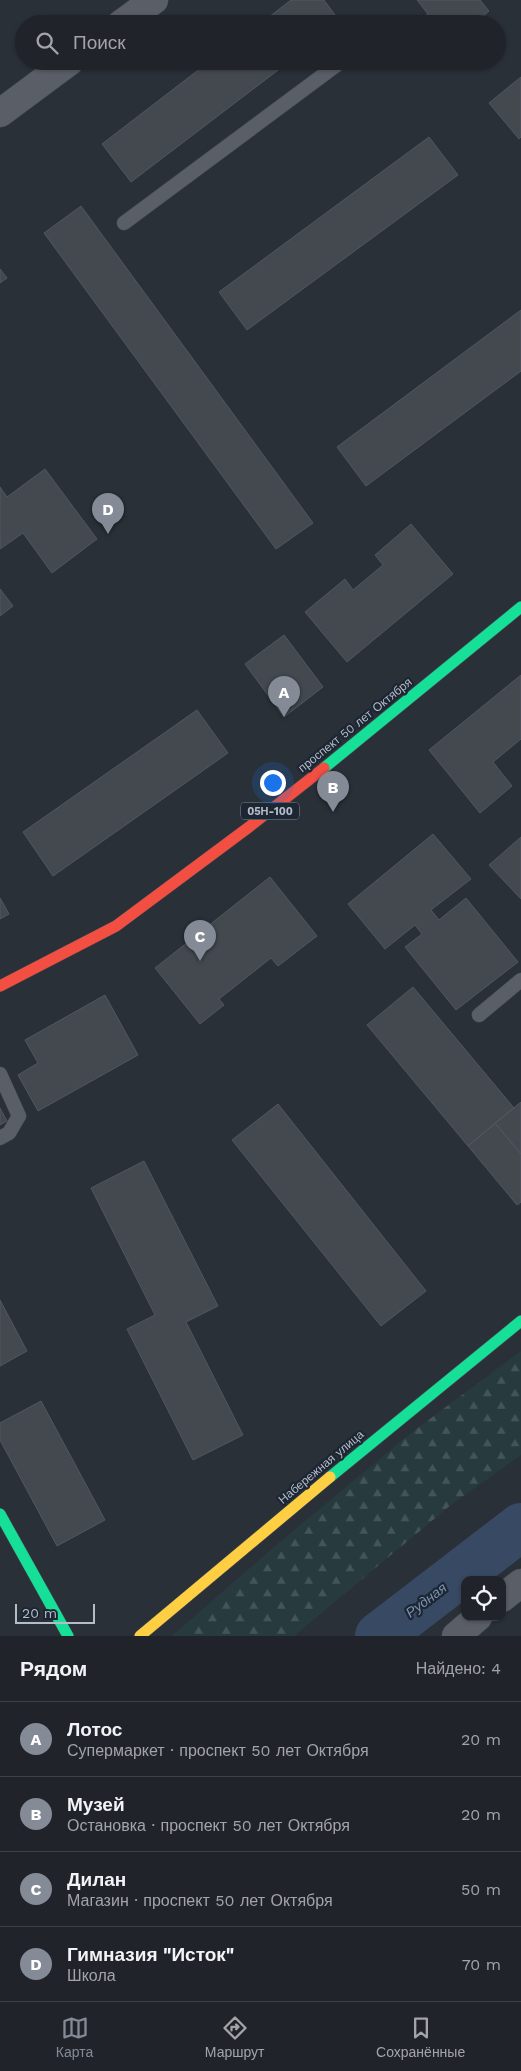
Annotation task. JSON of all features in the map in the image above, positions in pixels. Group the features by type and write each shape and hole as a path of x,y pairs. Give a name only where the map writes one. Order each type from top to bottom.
{"main road":[{"name":"проспект 50 лет Октября","path":"0,986 116,926 250,827 387,718 521,607"},
{"name":"Набережная улица","path":"140,1636 405,1414 521,1321"},
{"path":"0,1514 68,1636"}],"street":[{"path":"133,15 154,0"},
{"path":"0,113 58,70"},
{"path":"506,1595 521,1583"},
{"path":"456,1636 473,1621"}],"lane":[{"path":"124,223 330,70"},
{"path":"479,1015 521,980"},
{"path":"0,1074 19,1116 9,1133 0,1138"}],"green space":[{"path":"521,1351 521,1455 452,1504 294,1636 172,1636 281,1541 411,1433"}],"building":[{"path":"291,0 324,0 335,15 272,15"},
{"path":"417,0 480,0 489,11 484,15 427,15 428,14"},
{"path":"198,70 278,70 131,182 102,144"},
{"path":"521,77 521,137 519,139 489,103"},
{"path":"429,137 458,175 247,330 219,292"},
{"path":"81,206 313,523 276,549 44,233"},
{"path":"0,269 7,278 0,283"},
{"path":"521,310 521,371 366,486 337,447"},
{"path":"45,469 97,539 52,573 23,533 0,549 0,487 7,497"},
{"path":"411,524 453,574 347,662 305,612 345,579 353,590 383,565 375,555"},
{"path":"0,589 13,606 0,616"},
{"path":"284,635 323,687 284,717 245,664"},
{"path":"521,675 521,739 493,762 512,786 480,813 429,750"},
{"path":"197,710 228,753 53,876 23,832"},
{"path":"433,834 471,879 431,910 439,920 466,898 518,962 456,1010 405,947 422,934 415,925 385,949 348,904"},
{"path":"521,837 521,899 489,865"},
{"path":"270,877 317,936 278,966 271,958 219,999 224,1005 200,1024 155,968"},
{"path":"0,898 9,914 0,919"},
{"path":"413,987 514,1108 468,1146 367,1025"},
{"path":"105,995 138,1055 38,1111 18,1075 38,1063 25,1040"},
{"path":"521,1102 521,1154 495,1123"},
{"path":"278,1104 426,1291 381,1326 232,1140"},
{"path":"0,1108 7,1121 0,1125"},
{"path":"495,1123 521,1154 521,1202 517,1205 468,1146"},
{"path":"144,1161 218,1306 186,1322 243,1435 193,1460 127,1329 155,1315 91,1188"},
{"path":"0,1300 27,1351 0,1366"},
{"path":"41,1401 105,1520 57,1546 0,1440 0,1423"}],"waterway":[{"name":"Рудная","path":"379,1636 521,1527"}],"traffic: fast":[{"path":"324,768 521,607"},
{"path":"330,1477 521,1321"},
{"path":"0,1514 68,1636"}],"traffic: slow":[{"path":"140,1636 330,1477"}],"traffic: jam":[{"path":"0,986 116,926 249,827 324,768"}],"place":[{"name":"Гимназия \"Исток\"","path":"108,534"},
{"name":"Лотос","path":"284,717"},
{"name":"Музей","path":"333,812"},
{"name":"Дилан","path":"200,961"}]}
